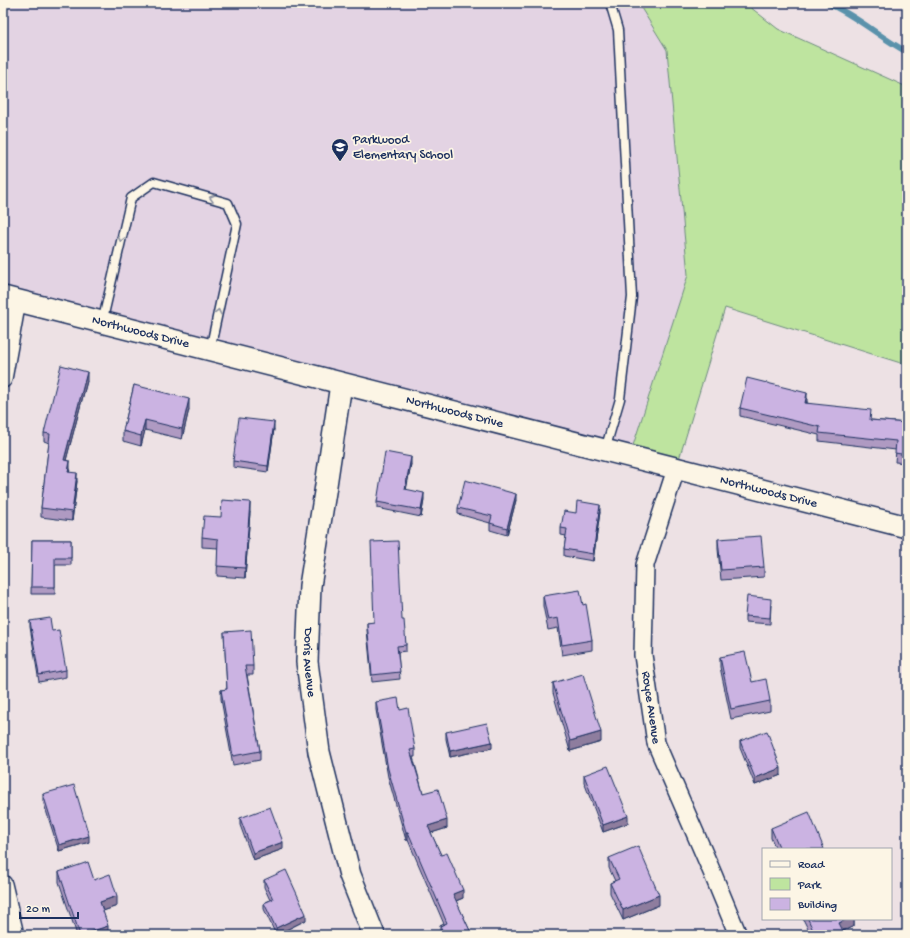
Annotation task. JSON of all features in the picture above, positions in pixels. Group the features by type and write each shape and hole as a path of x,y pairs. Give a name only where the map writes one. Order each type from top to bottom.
{"street":[{"name":"Northwoods Drive","path":"10,299 907,528"},
{"path":"3,379 10,299"},
{"name":"Doris Avenue","path":"340,384 310,586 307,662 319,752 350,875 374,935"},
{"name":"Royce Avenue","path":"676,469 645,565 643,655 656,743 738,935"},
{"path":"3,884 15,935"}],"lane":[{"path":"604,451 620,399 632,297 618,30 610,3"},
{"path":"102,323 131,198 154,182 228,203 237,224 210,350"}],"shaded area":[{"name":"Parkwood Elementary School","path":"3,3 638,3 667,50 688,275 629,458 3,297"}],"green space":[{"path":"638,3 745,3 778,29 907,87 907,365 725,308 676,469 629,458 688,275 667,50"}],"building":[{"path":"61,365 87,372 64,460 70,461 68,472 77,473 72,512 41,508 50,434 44,433"},
{"path":"747,378 807,393 805,403 871,410 870,420 907,423 907,455 895,453 896,441 819,433 820,427 740,408"},
{"path":"134,385 189,399 182,429 145,420 141,436 123,431"},
{"path":"239,418 274,422 268,466 233,461"},
{"path":"385,452 411,457 405,489 424,493 421,510 377,502"},
{"path":"465,480 516,494 507,528 490,523 492,516 458,508"},
{"path":"222,500 250,502 245,568 217,566 218,539 202,537 204,516 221,517"},
{"path":"577,501 600,505 593,554 564,549 567,529 561,528 564,511 576,513"},
{"path":"761,536 764,567 721,570 718,539"},
{"path":"32,540 71,540 71,558 55,558 55,587 31,587"},
{"path":"398,541 402,620 404,620 406,645 397,646 400,672 372,675 367,623 374,622 371,542"},
{"path":"580,590 583,605 586,604 592,640 562,645 558,618 548,620 543,596"},
{"path":"747,596 771,599 770,618 745,616"},
{"path":"50,618 52,631 59,630 66,670 39,675 30,621"},
{"path":"251,630 253,666 245,666 260,751 233,756 221,690 227,689 224,632"},
{"path":"745,652 752,682 766,679 770,701 731,709 720,657"},
{"path":"583,674 601,732 570,741 553,683"},
{"path":"398,698 400,710 408,708 415,749 410,750 423,793 438,789 447,820 428,826 441,855 447,853 463,890 453,894 472,935 445,935 440,926 447,923 408,832 406,832 388,769 376,702"},
{"path":"487,723 492,742 450,751 446,732"},
{"path":"767,731 781,768 755,778 740,741"},
{"path":"608,766 628,816 603,825 584,775"},
{"path":"74,785 89,836 59,845 43,794"},
{"path":"270,807 283,842 253,853 240,818"},
{"path":"809,812 824,848 780,848 771,828"},
{"path":"638,846 659,895 623,910 610,883 619,879 609,858"},
{"path":"88,862 94,880 110,874 117,896 100,902 108,926 80,935 59,872"},
{"path":"286,870 306,914 276,928 264,903 273,899 264,880"},
{"path":"808,920 845,920 839,923 845,935 815,935"}],"waterway":[{"path":"827,3 858,20 907,52"}],"place":[{"name":"Parkwood Elementary School","path":"340,162"}]}
